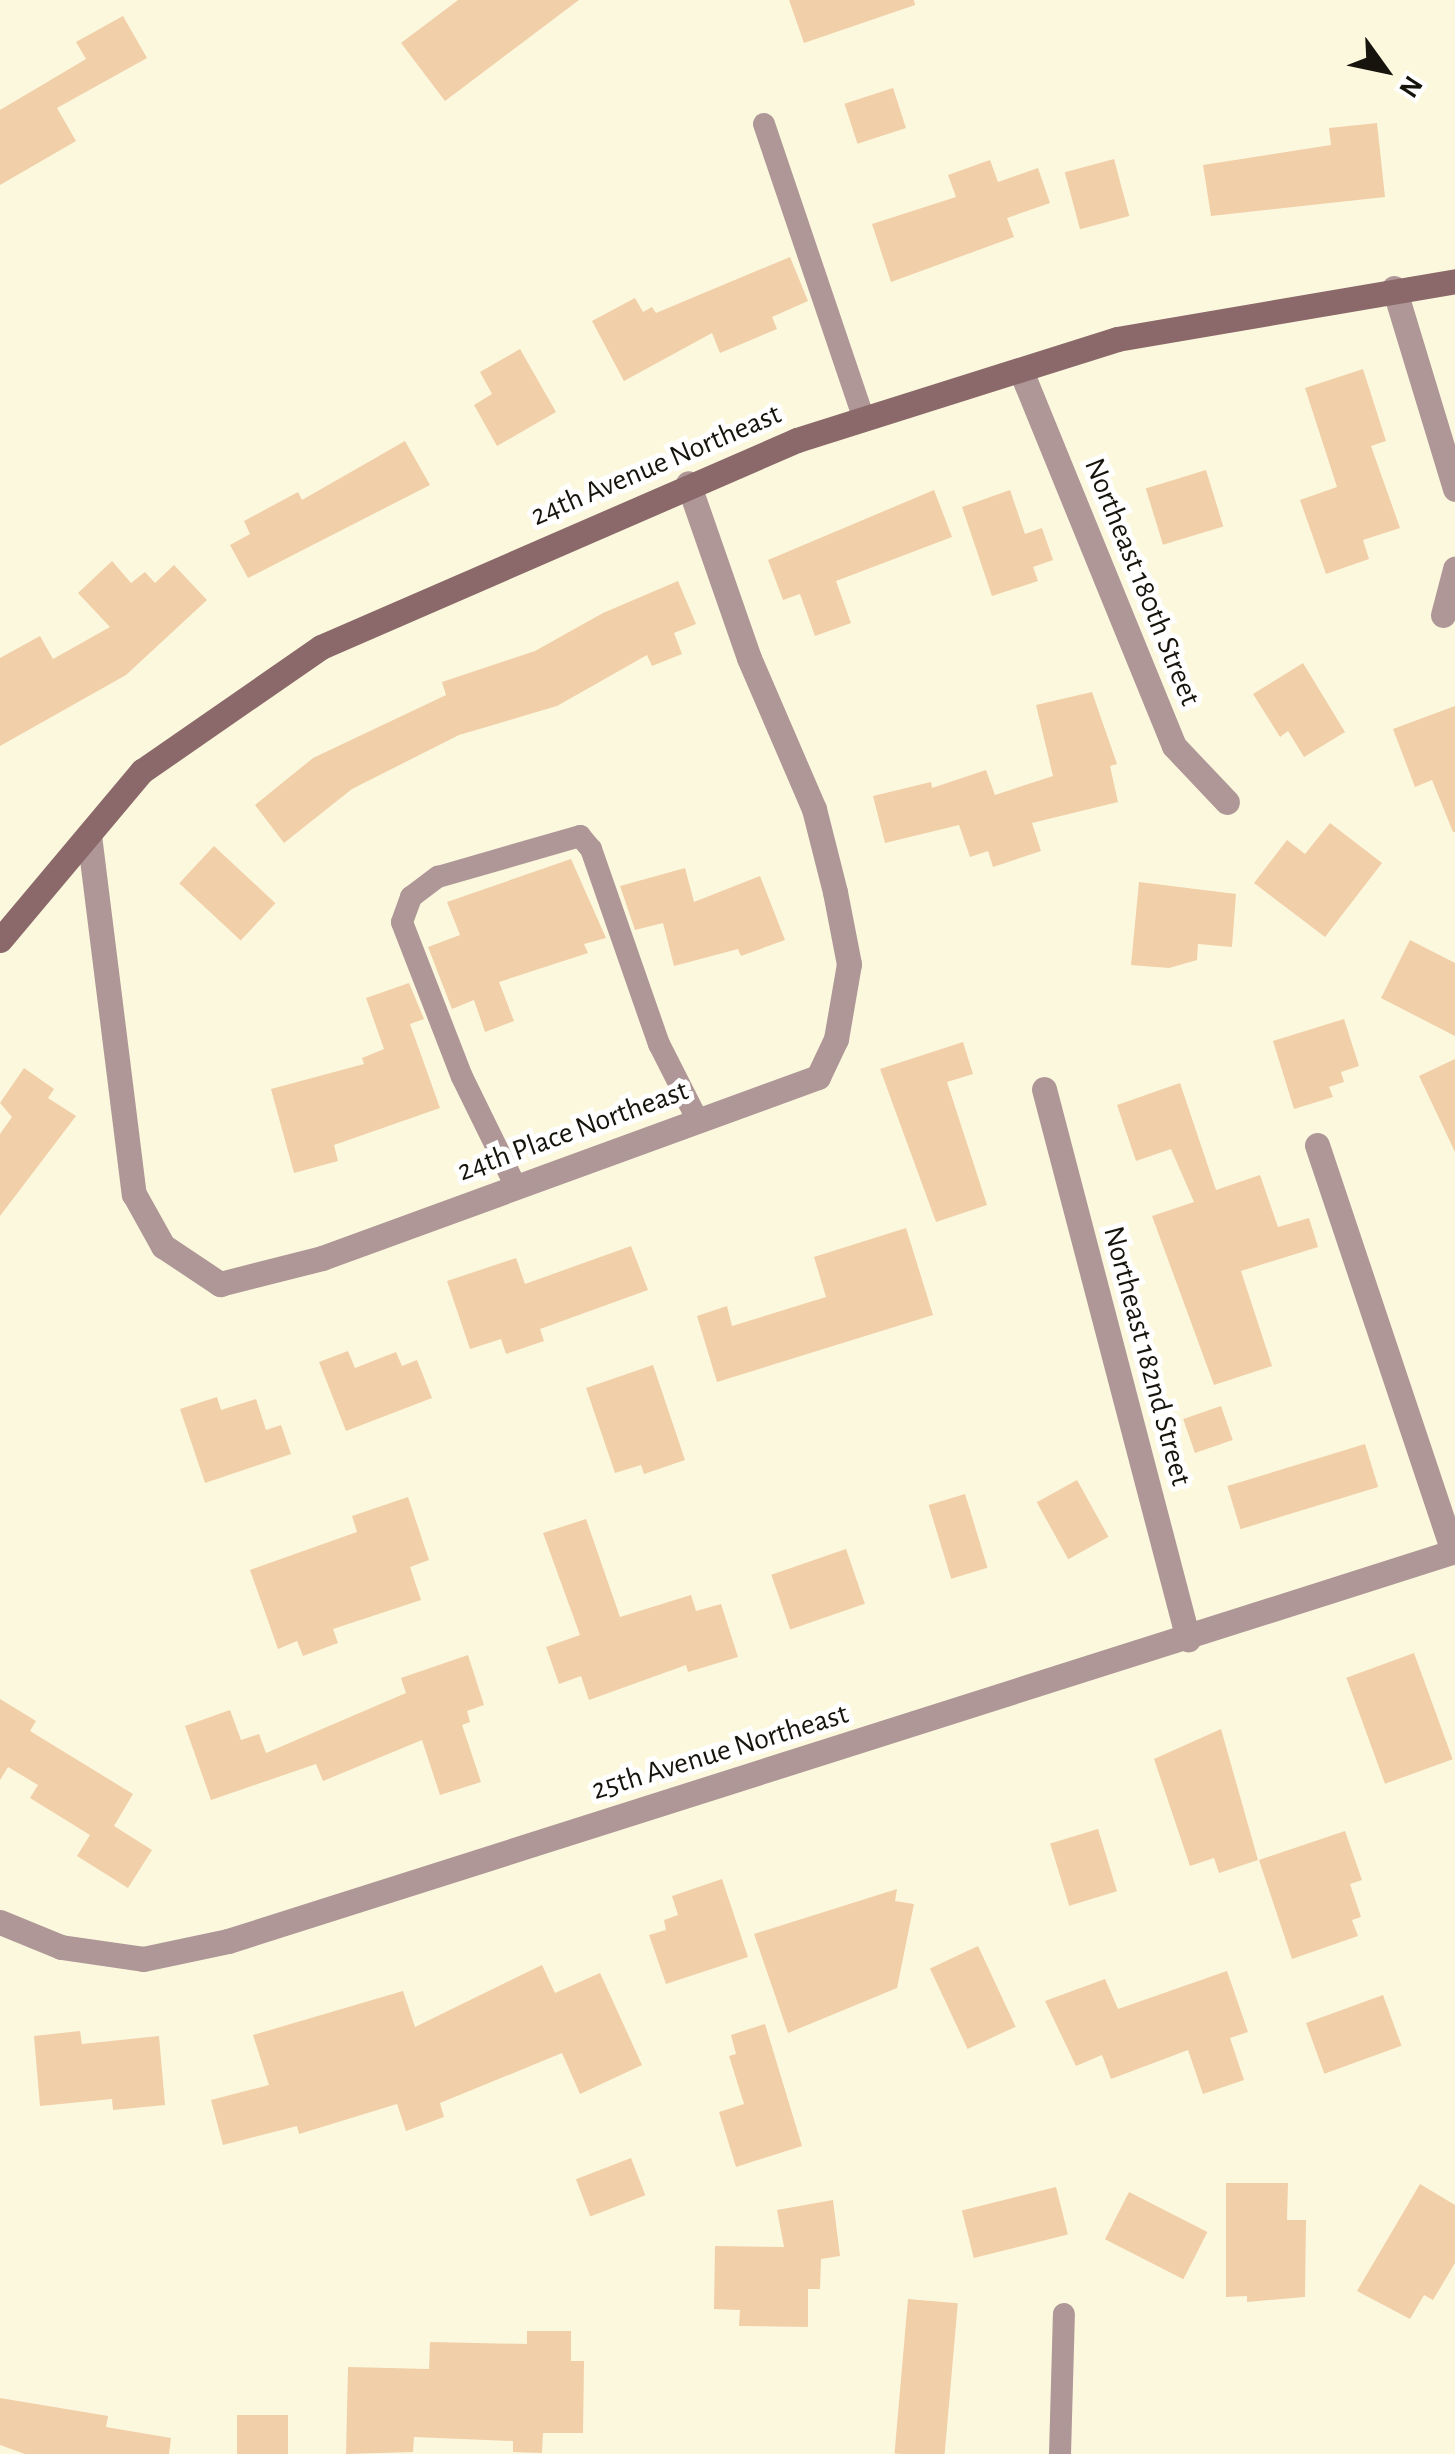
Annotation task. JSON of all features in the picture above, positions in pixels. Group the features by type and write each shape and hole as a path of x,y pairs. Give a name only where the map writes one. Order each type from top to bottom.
{"main road":[{"name":"24th Avenue Northeast","path":"0,940 142,771 321,647 688,483 864,420 1117,340 1455,280"}],"street":[{"path":"1394,288 1455,489"},
{"name":"Northeast 180th Street","path":"1021,371 1174,746 1227,802"},
{"name":"24th Place Northeast","path":"88,835 134,1194 162,1246 220,1284 271,1276 818,1077 836,1038 848,964 814,809 749,658 688,483"},
{"path":"1443,615 1455,569"},
{"name":"Northeast 182nd Street","path":"1044,1089 1188,1639"},
{"path":"1317,1145 1454,1551"},
{"name":"25th Avenue Northeast","path":"0,1922 61,1946 143,1959 228,1940 1188,1639 1454,1551"}],"lane":[{"path":"764,124 864,420"},
{"path":"516,1187 462,1077 402,922 411,897 438,877 580,836 590,849 659,1044 698,1121"},
{"path":"1060,2454 1064,2314"}],"building":[{"path":"458,0 579,0 445,101 401,43"},
{"path":"789,0 914,0 915,5 804,43"},
{"path":"123,16 147,58 57,108 76,141 0,185 0,110 86,59 76,42"},
{"path":"893,88 906,128 857,144 844,104"},
{"path":"1377,123 1385,197 1211,216 1203,165 1331,145 1329,128"},
{"path":"1114,159 1129,216 1080,229 1065,172"},
{"path":"990,160 998,182 1038,168 1050,203 1007,218 1014,237 891,282 872,224 956,197 948,175"},
{"path":"790,257 808,301 772,317 777,329 720,353 712,333 624,381 592,321 635,298 643,312 652,307 656,313"},
{"path":"520,349 556,412 497,446 474,405 492,394 480,372"},
{"path":"1363,369 1386,441 1371,446 1400,528 1363,540 1369,559 1326,574 1300,500 1337,487 1305,388"},
{"path":"405,441 430,485 248,578 230,545 250,534 244,521 298,492 302,500"},
{"path":"1206,470 1223,526 1163,545 1146,488"},
{"path":"934,490 952,537 836,581 851,623 815,636 800,594 783,600 768,560"},
{"path":"1010,490 1025,534 1042,528 1053,560 1033,567 1038,581 992,596 962,507"},
{"path":"112,561 131,583 145,572 155,583 174,565 207,600 126,675 0,746 0,658 40,636 53,659 110,627 78,593"},
{"path":"678,581 696,624 674,633 682,654 652,666 647,655 557,706 459,735 352,789 284,843 255,805 313,758 446,695 442,682 535,651 603,613"},
{"path":"1303,663 1345,732 1304,757 1288,731 1280,737 1253,694"},
{"path":"1092,692 1117,764 1110,766 1118,802 1032,823 1041,851 993,867 988,851 970,857 959,825 885,843 873,796 931,782 932,788 986,770 995,795 1053,776 1036,705"},
{"path":"1455,706 1453,832 1432,780 1415,787 1393,729"},
{"path":"1330,823 1382,863 1325,937 1254,883 1287,840 1305,854"},
{"path":"214,846 275,903 241,941 179,883"},
{"path":"571,859 606,938 584,944 588,953 499,982 514,1021 485,1032 474,1000 452,1009 428,947 460,935 447,902"},
{"path":"685,868 694,902 760,876 785,940 741,956 738,949 674,966 663,923 635,930 620,886"},
{"path":"1139,882 1236,894 1232,947 1198,944 1197,960 1169,968 1131,965"},
{"path":"1410,940 1455,963 1455,1036 1381,998"},
{"path":"409,983 424,1019 410,1024 440,1108 334,1145 338,1161 294,1173 271,1089 364,1064 362,1058 384,1049 366,998"},
{"path":"1344,1019 1359,1066 1341,1072 1344,1082 1329,1087 1333,1097 1294,1109 1273,1041"},
{"path":"963,1042 973,1074 947,1082 987,1205 936,1222 880,1069"},
{"path":"1455,1059 1455,1152 1419,1076"},
{"path":"24,1068 54,1089 48,1098 76,1116 0,1216 0,1134 12,1117 0,1103"},
{"path":"1180,1083 1216,1190 1260,1175 1278,1227 1309,1218 1318,1247 1241,1271 1272,1366 1214,1385 1152,1216 1194,1202 1171,1149 1136,1161 1117,1105"},
{"path":"906,1228 933,1315 717,1382 697,1316 727,1306 732,1326 826,1297 814,1257"},
{"path":"631,1246 648,1290 540,1329 544,1341 506,1354 501,1339 470,1349 447,1281 516,1258 525,1284"},
{"path":"348,1351 355,1368 396,1352 402,1366 417,1360 432,1398 346,1431 319,1362"},
{"path":"653,1365 685,1460 644,1474 641,1465 615,1473 586,1388"},
{"path":"217,1397 221,1410 256,1399 266,1430 281,1425 291,1454 205,1483 180,1409"},
{"path":"1221,1406 1233,1440 1195,1453 1183,1419"},
{"path":"1365,1444 1378,1487 1240,1529 1227,1486"},
{"path":"1077,1480 1109,1537 1068,1559 1037,1502"},
{"path":"965,1494 988,1568 951,1579 929,1505"},
{"path":"408,1497 429,1560 410,1567 421,1600 333,1629 338,1643 303,1656 297,1641 278,1649 250,1570 357,1532 352,1516"},
{"path":"586,1519 620,1617 691,1595 696,1611 721,1604 738,1657 688,1672 686,1665 589,1700 581,1676 559,1684 546,1647 580,1635 543,1533"},
{"path":"846,1549 865,1604 790,1630 771,1575"},
{"path":"1414,1653 1453,1759 1385,1784 1346,1678"},
{"path":"468,1655 484,1705 467,1711 470,1722 462,1725 481,1782 440,1795 422,1740 323,1781 316,1764 211,1800 185,1726 230,1710 241,1740 259,1734 266,1753 406,1693 401,1678"},
{"path":"0,1699 36,1721 30,1731 133,1794 114,1826 152,1850 128,1888 77,1856 90,1835 30,1798 38,1785 8,1767 0,1780"},
{"path":"1221,1729 1258,1860 1219,1873 1214,1858 1190,1866 1154,1759"},
{"path":"1098,1829 1117,1891 1069,1906 1050,1844"},
{"path":"1345,1831 1362,1880 1350,1884 1361,1917 1352,1920 1358,1936 1292,1959 1259,1860"},
{"path":"722,1879 748,1957 666,1984 649,1935 666,1930 664,1920 678,1915 672,1896"},
{"path":"897,1889 895,1901 914,1904 897,1988 788,2033 754,1934"},
{"path":"978,1946 1016,2027 968,2049 930,1968"},
{"path":"542,1965 555,1993 600,1973 642,2065 580,2094 562,2053 440,2103 444,2117 406,2131 397,2104 299,2134 297,2126 223,2145 211,2100 269,2085 253,2035 403,1991 415,2027"},
{"path":"1227,1971 1248,2032 1230,2038 1244,2080 1203,2094 1188,2050 1111,2079 1102,2055 1076,2066 1045,2001 1105,1979 1118,2009"},
{"path":"1383,1995 1401,2046 1324,2074 1306,2023"},
{"path":"765,2024 802,2146 736,2167 719,2112 744,2104 729,2056 736,2054 731,2035"},
{"path":"80,2031 82,2044 159,2036 165,2105 113,2110 112,2099 40,2106 34,2036"},
{"path":"631,2158 645,2195 590,2216 576,2179"},
{"path":"1226,2183 1288,2183 1287,2220 1306,2220 1305,2297 1247,2302 1247,2296 1226,2297"},
{"path":"1420,2184 1455,2205 1455,2263 1433,2300 1424,2295 1410,2319 1357,2291"},
{"path":"1056,2187 1068,2235 974,2258 962,2210"},
{"path":"1129,2192 1207,2232 1183,2279 1105,2239"},
{"path":"833,2200 840,2256 821,2259 820,2289 808,2289 808,2327 739,2326 740,2310 714,2309 715,2246 784,2247 777,2210"},
{"path":"908,2299 958,2303 945,2454 894,2453"},
{"path":"527,2331 571,2331 571,2361 584,2361 583,2433 543,2433 542,2453 513,2452 513,2441 414,2437 413,2452 346,2454 348,2367 429,2369 430,2342 527,2344"},
{"path":"0,2398 108,2416 106,2427 171,2438 169,2454 25,2454 0,2445"},
{"path":"237,2415 288,2415 288,2454 237,2454"}]}
